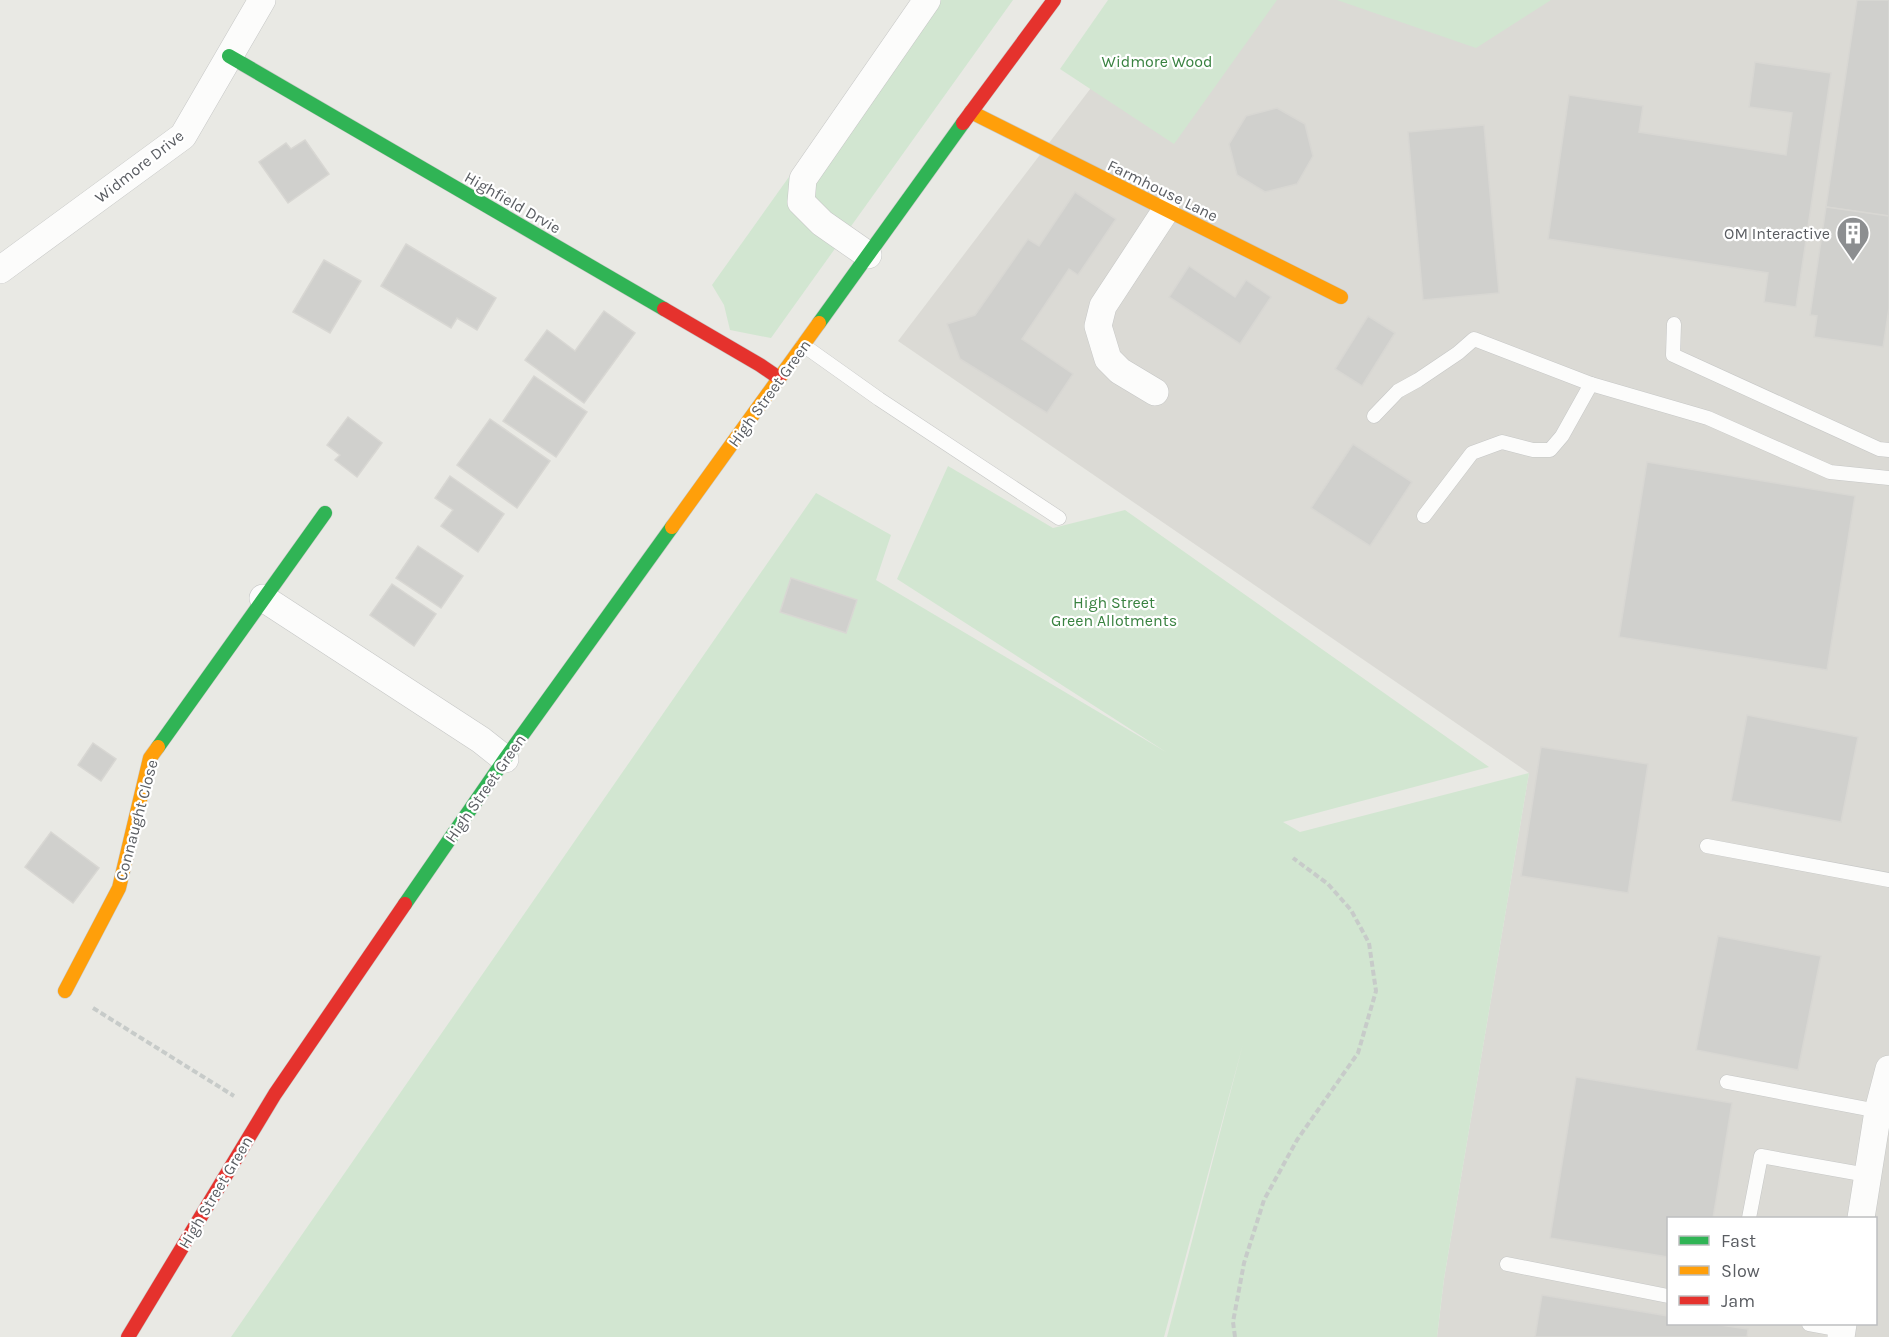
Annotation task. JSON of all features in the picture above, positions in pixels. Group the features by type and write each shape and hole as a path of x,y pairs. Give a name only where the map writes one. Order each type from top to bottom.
{"street":[{"path":"868,255 822,223 801,202 802,179 927,0"},
{"name":"High Street Green","path":"128,1337 263,1114 505,759 970,112 1054,0"},
{"name":"Widmore Drive","path":"0,270 183,136 259,1"},
{"name":"Highfield Drvie","path":"229,56 779,378"},
{"name":"Farmhouse Lane","path":"970,112 1341,297"},
{"path":"1155,392 1120,371 1108,359 1098,326 1103,306 1166,210"},
{"name":"Connaught Close","path":"65,991 119,888 150,758 325,513"},
{"path":"263,598 481,740 505,759"},
{"path":"1860,1217 1878,1111 1889,1069"}],"lane":[{"path":"1674,324 1673,355 1879,449 1889,450"},
{"path":"1374,416 1398,391 1458,353 1474,339 1591,384 1708,418 1830,472 1889,478"},
{"path":"803,345 879,399 1059,518"},
{"path":"1424,516 1472,453 1502,442 1533,450 1551,450 1562,436 1591,384"},
{"path":"1707,846 1889,880"},
{"path":"1727,1082 1878,1111"},
{"path":"1749,1217 1761,1156 1868,1175"},
{"path":"1507,1264 1667,1296"},
{"path":"1818,1325 1842,1330"}],"path":[{"path":"1235,1337 1233,1322 1244,1263 1264,1200 1297,1140 1358,1053 1376,991 1370,943 1351,910 1328,884 1293,858"},
{"path":"65,991 263,1114"}],"shaded area":[{"path":"1158,0 1889,0 1889,1337 1437,1337 1444,1279 1529,773 898,341"}],"green space":[{"path":"915,0 1013,0 771,338 730,330 724,305 712,285"},
{"name":"Widmore Wood","path":"1108,0 1277,0 1174,144 1060,69"},
{"path":"1337,0 1551,0 1476,48"},
{"name":"High Street Green Allotments","path":"948,466 1053,528 1125,510 1489,767 1283,822 1300,832 1529,773 1444,1279 1437,1337 1167,1337 1243,1044 1164,1337 231,1337 816,493 891,535 876,580 1166,752 897,579"}],"building":[{"path":"1857,0 1889,0 1889,216 1826,207"},
{"path":"1755,62 1831,73 1796,307 1764,302 1768,273 1548,239 1569,95 1643,106 1639,132 1786,155 1792,113 1749,107"},
{"path":"1277,108 1305,124 1313,156 1297,184 1265,192 1237,175 1229,144 1246,116"},
{"path":"1484,125 1499,293 1423,300 1408,132"},
{"path":"305,140 329,174 288,203 259,162 286,143 291,149"},
{"path":"1075,192 1116,219 1078,275 1069,269 1022,339 1073,374 1047,413 960,359 947,324 975,315 1028,239 1039,246"},
{"name":"OM Interactive","path":"1826,207 1889,216 1889,308 1883,347 1814,337 1817,316 1810,315"},
{"path":"406,244 496,298 477,330 457,318 451,328 381,286"},
{"path":"324,260 361,281 330,333 293,312"},
{"path":"1189,266 1235,297 1246,280 1271,297 1240,344 1169,297"},
{"path":"604,311 635,333 584,403 525,360 547,330 575,351"},
{"path":"1368,316 1395,333 1362,386 1335,369"},
{"path":"534,376 587,412 556,457 503,421"},
{"path":"348,417 382,443 357,477 335,460 340,455 327,445"},
{"path":"490,419 550,461 517,508 457,465"},
{"path":"1353,444 1412,482 1370,546 1311,508"},
{"path":"1647,462 1855,496 1827,670 1619,637"},
{"path":"450,476 504,514 478,552 441,526 453,510 435,498"},
{"path":"418,546 463,576 441,608 396,578"},
{"path":"791,578 857,600 846,633 780,612"},
{"path":"392,584 436,614 414,646 370,615"},
{"path":"1747,715 1858,737 1841,822 1731,801"},
{"path":"93,743 116,759 101,781 78,765"},
{"path":"1541,747 1648,764 1628,893 1521,876"},
{"path":"51,832 99,868 73,903 25,867"},
{"path":"1718,936 1821,956 1798,1070 1696,1050"},
{"path":"1576,1077 1732,1103 1713,1217 1667,1217 1667,1257 1550,1238"},
{"path":"1542,1295 1667,1316 1667,1325 1720,1325 1748,1329 1747,1337 1535,1337"}],"traffic: fast":[{"path":"229,56 664,309"},
{"path":"819,323 963,123"},
{"path":"158,747 325,513"},
{"path":"405,904 505,759 672,527"}],"traffic: slow":[{"path":"971,112 1341,297"},
{"path":"672,527 819,323"},
{"path":"65,991 119,888 150,758 158,747"}],"traffic: jam":[{"path":"963,123 1054,0"},
{"path":"664,309 779,378"},
{"path":"128,1337 275,1094 405,904"}],"place":[{"name":"OM Interactive","path":"1853,262"}]}
